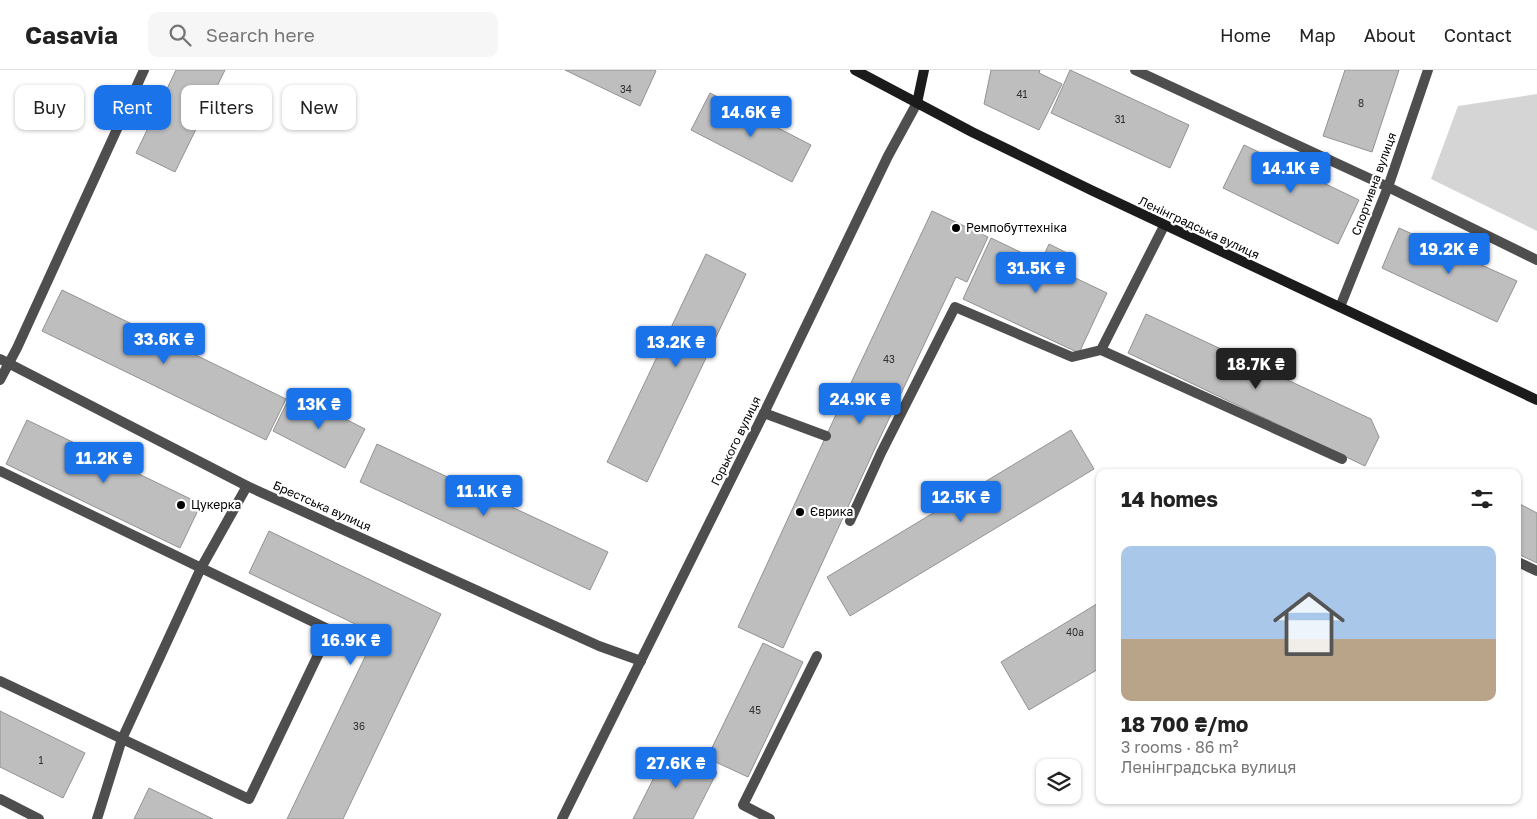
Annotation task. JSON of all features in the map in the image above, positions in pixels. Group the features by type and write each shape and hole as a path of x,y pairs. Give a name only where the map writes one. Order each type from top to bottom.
{"street":[{"path":"0,380 5,361 144,70"},
{"name":"Ленінградська вулиця","path":"855,70 972,132 1164,226 1340,306 1537,400"},
{"name":"Горького вулиця","path":"562,819 764,413 888,156 917,103 924,70"},
{"path":"1135,70 1388,186 1537,260"},
{"name":"Спортивна вулиця","path":"1340,306 1388,186 1428,70"},
{"path":"1101,350 1164,226"},
{"path":"850,521 876,455 955,307 1072,357 1101,350 1342,459"},
{"name":"Брестська вулиця","path":"5,361 247,486 599,646 641,661"},
{"path":"764,413 826,436"},
{"path":"0,471 330,630 250,799 0,681"},
{"path":"97,819 122,738 201,568 247,486"},
{"path":"1521,563 1537,571"},
{"path":"770,819 743,805 817,656"},
{"path":"0,799 40,819"}],"shaded area":[{"path":"1537,94 1537,231 1431,179 1458,106"}],"building":[{"path":"176,70 225,70 218,85 181,85 181,130 196,130 175,172 136,153 147,130 171,130 171,85 169,85"},
{"path":"565,70 654,70 656,71 640,106"},
{"path":"991,70 1040,70 1039,73 1062,84 1039,130 984,104"},
{"path":"1070,70 1189,125 1170,168 1051,113"},
{"path":"1345,70 1399,70 1372,152 1323,136"},
{"path":"710,93 811,145 792,182 691,130"},
{"path":"1244,145 1359,200 1338,244 1223,188"},
{"path":"932,211 988,237 967,282 956,277 783,648 738,627"},
{"path":"1399,228 1517,281 1497,322 1382,268"},
{"path":"991,238 1041,262 1049,244 1073,256 1065,273 1107,293 1079,353 963,299"},
{"path":"706,254 746,274 647,482 607,462"},
{"path":"62,290 286,399 266,440 42,331"},
{"path":"1146,314 1371,419 1379,437 1365,466 1128,353"},
{"path":"292,392 365,429 345,468 273,431"},
{"path":"27,420 201,504 180,548 6,464"},
{"path":"1071,430 1094,469 850,616 827,577"},
{"path":"377,444 608,552 590,590 360,482"},
{"path":"1521,505 1537,513 1537,563 1521,555"},
{"path":"269,531 441,614 343,819 287,819 376,634 249,573"},
{"path":"1096,604 1096,670 1029,710 1001,662"},
{"path":"763,643 803,662 748,777 707,758"},
{"path":"0,711 85,753 63,798 0,767"},
{"path":"669,748 717,772 693,819 633,819"},
{"path":"149,788 213,819 134,819"}],"place":[{"name":"Ремпобуттехніка","path":"956,228"},
{"name":"Цукерка","path":"181,505"},
{"name":"Єврика","path":"800,512"}]}
